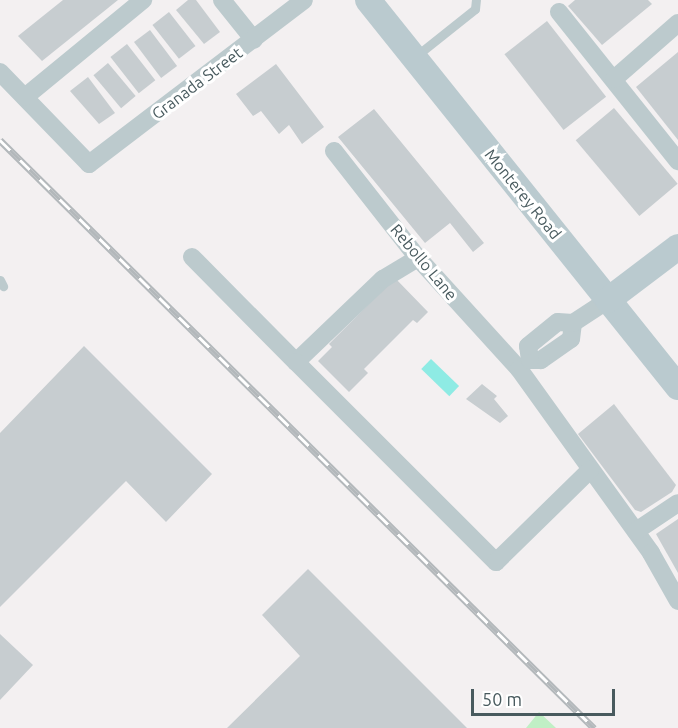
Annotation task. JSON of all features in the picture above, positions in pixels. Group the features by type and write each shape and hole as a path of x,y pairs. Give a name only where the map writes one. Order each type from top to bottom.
{"main road":[{"name":"Monterey Road","path":"368,0 678,387"},
{"path":"608,300 678,247"}],"street":[{"path":"0,72 25,97 143,0"},
{"path":"222,0 254,39"},
{"name":"Granada Street","path":"25,97 88,164 304,0"},
{"path":"559,12 678,161"},
{"path":"614,79 678,23"},
{"name":"Rebollo Lane","path":"333,150 418,258 524,365 590,470 636,531 678,601"},
{"path":"192,257 496,562 590,470"},
{"path":"296,362 383,279 418,258"},
{"path":"524,365 528,346 558,322 573,323 608,300"},
{"path":"636,531 678,502"}],"lane":[{"path":"414,58 475,9 476,0"}],"green space":[{"path":"539,712 556,728 526,728"}],"water":[{"path":"431,359 459,386 449,396 421,369"}],"building":[{"path":"63,0 118,0 42,61 18,36"},
{"path":"188,0 196,0 220,32 204,44 176,10"},
{"path":"575,0 648,0 652,4 602,45 568,6"},
{"path":"169,12 195,46 179,59 152,25"},
{"path":"547,21 606,97 564,130 504,54"},
{"path":"150,30 177,66 161,78 134,42"},
{"path":"127,44 155,80 139,93 110,57"},
{"path":"678,52 678,140 636,87"},
{"path":"108,63 136,96 121,108 93,75"},
{"path":"276,64 324,127 302,144 289,125 279,134 261,111 253,116 236,94"},
{"path":"88,77 115,113 99,124 70,91"},
{"path":"614,108 678,184 639,216 576,140"},
{"path":"374,109 484,243 473,252 450,223 425,243 338,137"},
{"path":"395,278 428,312 417,323 413,320 364,369 368,373 349,392 318,361 332,347 329,344"},
{"path":"84,346 212,474 166,522 126,481 0,607 0,433"},
{"path":"482,384 497,396 494,399 508,416 500,423 466,399"},
{"path":"614,404 676,485 672,492 641,512 635,510 578,434"},
{"path":"678,519 678,573 656,534"},
{"path":"308,569 467,728 227,728 300,656 262,615"},
{"path":"0,634 33,665 0,700"}],"railway":[{"path":"0,140 594,728"}]}
